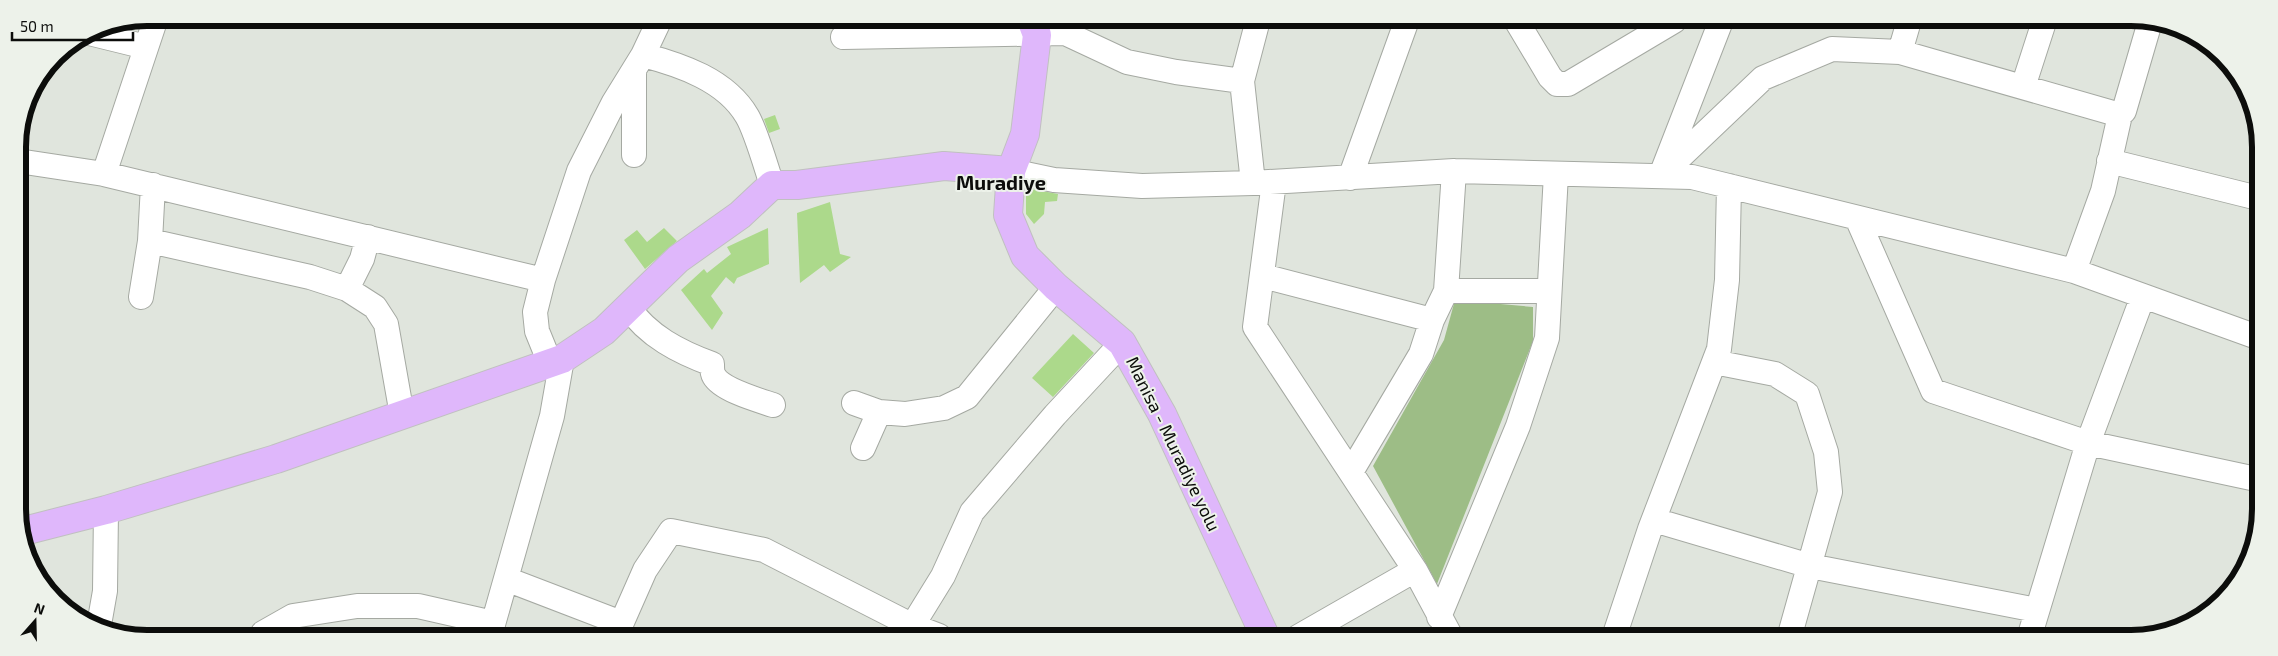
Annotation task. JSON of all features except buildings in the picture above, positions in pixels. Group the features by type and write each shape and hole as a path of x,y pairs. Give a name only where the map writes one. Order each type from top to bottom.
{"main road":[{"name":"Manisa - Muradiye yolu","path":"1040,27 1025,134 1011,171 1008,215 1024,256 1056,287 1122,342 1162,414 1262,629"},
{"path":"29,530 106,510 276,459 556,361 604,331 678,259 740,216 772,185 798,185 944,166 1011,171"}],"street":[{"path":"1256,26 1242,81 1263,183 1263,276 1255,328 1415,570 1445,627"},
{"path":"1350,178 1405,26"},
{"path":"1520,26 1557,84 1568,84 1665,26"},
{"path":"1660,176 1719,26"},
{"path":"1900,52 1908,26"},
{"path":"2023,87 2043,26"},
{"path":"104,174 153,27"},
{"path":"268,630 293,616 357,606 418,606 492,629 552,416 556,361 537,331 535,312 543,280 579,171 614,102 656,27"},
{"path":"844,37 1001,27"},
{"path":"1048,27 1065,32 1127,62 1176,72 1242,81"},
{"path":"2074,271 2103,191 2120,115 2124,111 2148,27"},
{"path":"100,36 146,47"},
{"path":"1660,176 1763,78 1832,49 1900,52 2120,115"},
{"path":"634,155 638,62"},
{"path":"638,62 672,63 725,89 747,116 772,185"},
{"path":"27,162 104,174 153,185 543,280"},
{"path":"2109,162 2252,197"},
{"path":"1011,171 1054,180 1142,186 1263,183 1454,171 1692,177 2074,271 2252,335"},
{"path":"1351,472 1421,354 1432,320 1446,291 1454,171"},
{"path":"1445,627 1518,426 1547,338 1556,174"},
{"path":"141,297 150,241 153,185"},
{"path":"1617,629 1654,520 1719,350 1727,280 1729,186"},
{"path":"1857,218 1934,391 2088,443 2252,478"},
{"path":"347,289 362,258 368,237"},
{"path":"150,241 310,277 347,289 374,307 386,324 402,415"},
{"path":"1263,276 1432,320"},
{"path":"854,403 879,412 905,414 944,408 967,397 1056,287"},
{"path":"1446,291 1549,292"},
{"path":"2032,629 2088,443 2143,296"},
{"path":"628,307 638,322 681,352 712,364 713,375 719,381 736,392 773,405"},
{"path":"910,630 943,576 972,512 1055,415 1122,342"},
{"path":"1714,362 1776,374 1807,394 1826,452 1830,492 1792,629"},
{"path":"863,448 879,412"},
{"path":"100,620 105,591 106,510"},
{"path":"1654,520 1810,566 2037,610"},
{"path":"506,579 620,629 645,570 671,531 764,550 907,630"},
{"path":"1310,629 1415,570"}],"green space":[{"path":"1455,300 1533,307 1533,341 1437,584 1373,466 1444,340"}],"district":[{"name":"Muradiye","path":"1001,183"}]}
